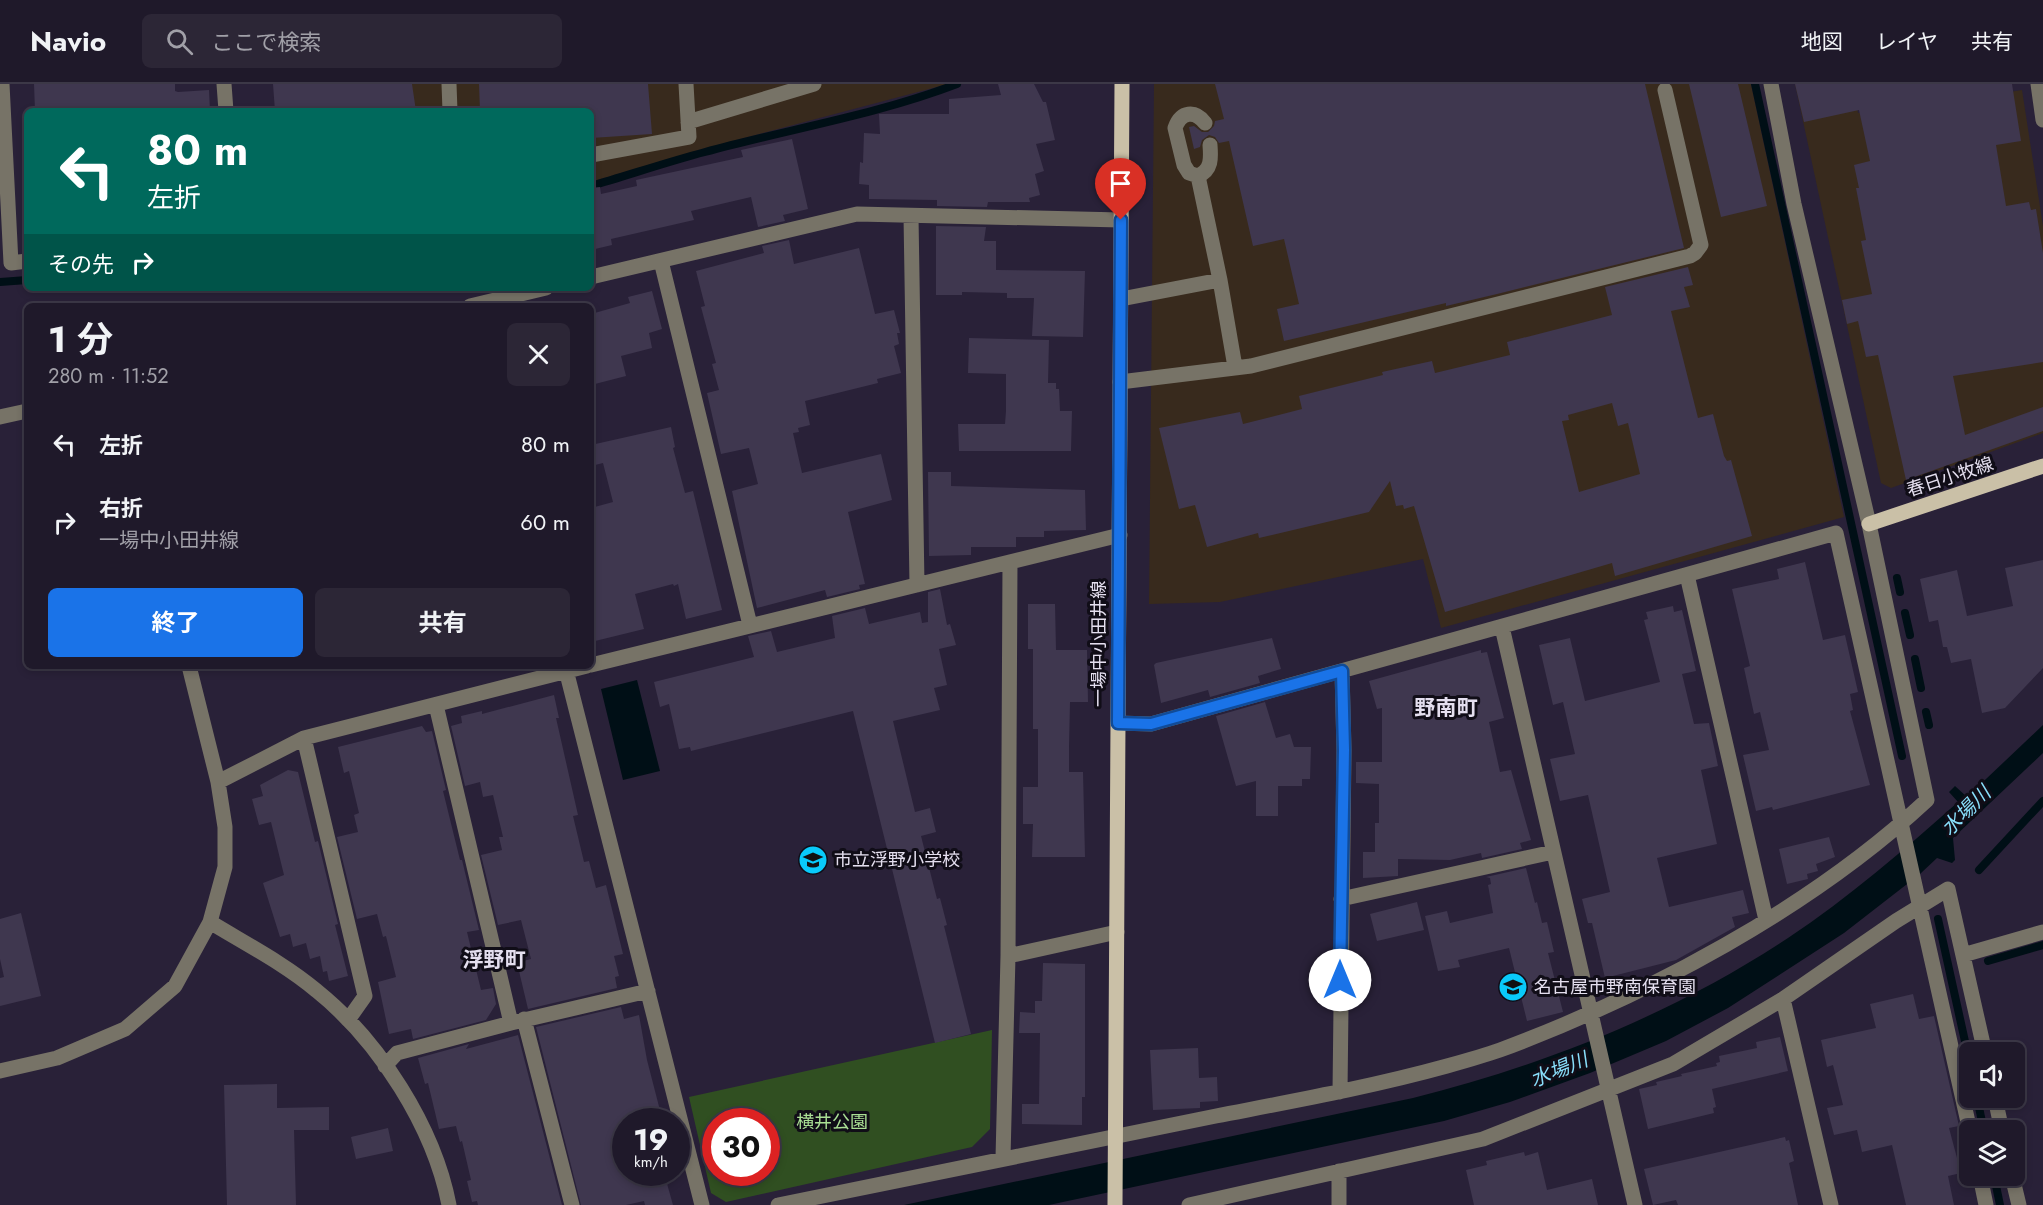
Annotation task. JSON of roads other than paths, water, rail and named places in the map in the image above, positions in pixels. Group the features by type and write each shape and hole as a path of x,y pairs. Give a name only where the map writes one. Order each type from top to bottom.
{"main road":[{"name":"一場中小田井線","path":"1115,1205 1122,84"},
{"name":"春日小牧線","path":"1869,524 2043,466"}],"street":[{"path":"2,84 11,263 24,261"},
{"path":"224,84 226,108"},
{"path":"449,84 450,108"},
{"path":"594,154 689,137 686,84"},
{"path":"688,122 814,84"},
{"path":"778,1205 1340,1092 1419,1074 1499,1051 1591,1015 1685,968 1766,920 1904,830 1927,800 1869,524 1794,204 1771,84"},
{"path":"2038,84 2043,120"},
{"path":"1120,382 1251,366 1690,256 1701,245 1665,90"},
{"path":"1205,123 1200,116 1192,113 1181,118 1175,128 1184,165 1189,173 1198,176 1208,168 1211,158 1210,145"},
{"path":"1198,176 1220,280 1235,367"},
{"path":"594,276 857,214 1121,220"},
{"path":"911,216 917,585"},
{"path":"661,261 750,625"},
{"path":"1121,299 1220,280"},
{"path":"485,303 534,291"},
{"path":"0,417 24,412"},
{"path":"1118,723 1151,724 1836,533 1968,1120"},
{"path":"594,664 1119,535"},
{"path":"1003,1158 1008,956 1010,562"},
{"path":"1687,575 1766,920"},
{"path":"1502,627 1635,1205"},
{"path":"0,1071 57,1058 125,1029 175,986 210,922 225,867 225,827 218,782 190,669"},
{"path":"218,782 304,738 566,669 702,1205"},
{"path":"1340,1092 1344,750 1342,671"},
{"path":"436,705 517,1021 572,1205"},
{"path":"304,738 365,996 348,1020"},
{"path":"1341,899 1553,852"},
{"path":"1189,1205 1483,1139 1673,1064 1783,999 1948,889 1983,1042"},
{"path":"210,922 284,967 317,991 348,1020 385,1066 429,1139 449,1205"},
{"path":"1008,956 1117,932"},
{"path":"1963,955 2043,932"},
{"path":"385,1066 397,1053 517,1021 648,991"},
{"path":"1783,999 1832,1205"},
{"path":"1339,1171 1339,1205"},
{"path":"1982,1186 1986,1205"},
{"path":"2014,1186 2019,1205"}],"water":[{"path":"637,680 660,771 623,780 601,689"},
{"name":"水場川","path":"2043,725 2043,753 1953,838 1955,860 1952,863 1937,858 1844,933 1728,1008 1666,1041 1590,1073 1510,1102 1444,1121 1049,1205 904,1205 1413,1098 1511,1070 1607,1034 1699,990 1744,965 1810,923 1875,873 1958,802 1949,792 1955,786 1967,797"}],"waterway":[{"path":"594,185 705,152 895,104 957,84"},
{"path":"1755,84 1902,756"},
{"path":"0,282 24,280"},
{"path":"1897,578 1900,592"},
{"path":"1905,613 1910,635"},
{"path":"1915,659 1921,688"},
{"path":"1926,712 1929,725"},
{"path":"1979,870 2043,801"},
{"path":"1938,919 1965,1042"},
{"path":"1988,961 2043,945"},
{"path":"1979,1108 1982,1120"},
{"path":"1996,1186 2000,1205"}],"place":[{"name":"市立浮野小学校","path":"813,860"},
{"name":"名古屋市野南保育園","path":"1513,987"}],"district":[{"name":"野南町","path":"1446,708"},
{"name":"浮野町","path":"494,960"}],"park label":[{"name":"横井公園","path":"832,1122"}]}
